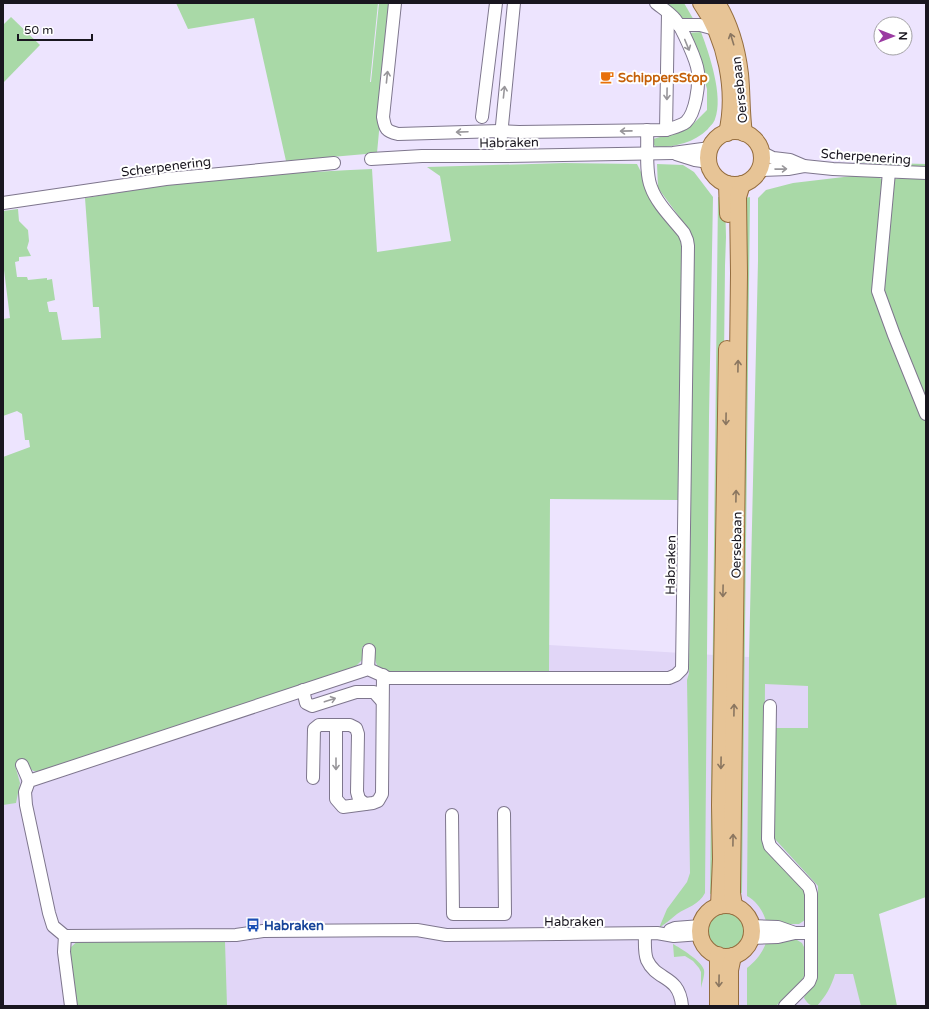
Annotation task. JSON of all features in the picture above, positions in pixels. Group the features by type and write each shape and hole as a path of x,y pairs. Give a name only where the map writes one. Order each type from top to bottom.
{"main road":[{"name":"Oersebaan","path":"701,3 706,9 721,42 730,77 731,109 726,133"},
{"name":"Oersebaan","path":"717,3 728,24 735,49 740,75 744,133"},
{"path":"732,131 744,133 752,137 758,144 762,162 759,170 752,179 735,184 719,179 712,172 710,155 717,138 732,131"},
{"name":"Oersebaan","path":"727,906 732,893 739,266 738,197 735,184"},
{"path":"727,906 745,914 751,932 747,946 741,952 726,956 710,951 704,944 701,930 707,913 727,906"},
{"path":"718,1006 726,956"},
{"path":"726,956 730,970 730,1006"}],"street":[{"path":"395,3 382,117 384,126 388,131 398,134 500,131 666,130 675,128 686,122 695,107 698,88 698,71 675,19 656,3"},
{"path":"482,117 496,3"},
{"path":"499,156 500,131 514,3"},
{"path":"666,130 668,13"},
{"path":"678,25 700,25 715,29"},
{"path":"647,130 648,154"},
{"name":"Scherpenering","path":"761,152 773,158 790,160 804,166"},
{"name":"Habraken","path":"371,159 422,156 673,153 710,155"},
{"name":"Habraken","path":"368,669 388,678 669,678 676,675 682,669 688,246 684,233 658,199 651,187 648,172 648,154"},
{"name":"Scherpenering","path":"3,203 166,179 334,163"},
{"name":"Scherpenering","path":"759,170 788,169 804,166 926,173"},
{"path":"889,172 878,291 926,414"},
{"path":"29,781 368,669 369,650"},
{"path":"336,725 336,799 343,807 378,801 382,794 383,675"},
{"path":"303,690 306,703 312,706 356,692 374,692 382,701"},
{"path":"770,706 768,839 770,846 809,887 811,894 811,976 809,982 785,1006"},
{"path":"313,778 314,729 319,725 350,725 356,728 358,734 357,792 359,799 366,804"},
{"path":"22,765 29,781 25,792 26,805 49,913 53,926 65,936 64,952 71,1006"},
{"path":"452,815 452,914 505,914 504,813"},
{"path":"478,914 478,935"},
{"name":"Habraken","path":"65,936 236,935 263,930 417,930 446,935 651,934 675,928 701,930"},
{"path":"751,932 778,937 795,933 811,933"},
{"path":"651,934 647,959 654,970 673,983 680,994 682,1006"}],"shaded area":[{"path":"349,633 864,664 866,928 885,1006 3,1006 3,723"}],"green space":[{"path":"176,3 378,3 371,82 379,3 391,3 377,153 286,161 254,18 188,29"},
{"path":"663,3 684,3 695,22 681,21"},
{"path":"11,17 40,45 3,83 3,25"},
{"path":"701,32 708,51 717,87 717,110 713,123 703,134 691,141 678,145 657,148 652,143 653,139 678,132 692,125 707,110 707,89 697,54 687,33"},
{"path":"850,162 926,164 926,167"},
{"path":"564,163 637,164 645,180 680,236 683,247 680,500 550,499 549,673 386,673 377,665 374,646 362,647 363,659 356,666 43,772 32,770 25,762 15,765 20,783 16,803 3,805 3,457 30,447 29,440 25,440 22,414 17,411 3,416 3,319 10,318 3,262 3,211 18,209 19,221 28,230 29,241 27,248 31,256 19,257 19,261 15,262 17,277 27,277 28,280 47,278 47,280 52,279 55,300 47,302 49,312 57,312 62,340 101,338 99,307 93,307 85,198 197,181 292,173 372,169 377,252 451,241 440,176 427,167"},
{"path":"657,164 683,165 694,172 713,197 709,417 705,893 700,900 677,914 659,928 667,909 687,882 690,873 687,680 689,673 693,246 692,236 686,226 658,188"},
{"path":"869,174 882,179 884,185 891,187 895,179 905,177 926,178 926,897 879,914 897,1006 861,1006 853,974 835,974 826,995 817,1006 813,1006 804,998 816,981 818,973 818,886 774,838 775,728 808,728 808,686 765,684 764,832 805,891 805,920 799,924 767,924 760,908 747,896 749,658 758,261 758,198 766,190 793,183"},
{"path":"718,197 725,199 726,237 719,813 720,891 710,894"},
{"path":"750,197 742,893 736,892 742,199"},
{"path":"726,913 736,916 741,921 744,931 741,941 736,946 726,949 716,946 711,941 708,931 711,921 716,916"},
{"path":"79,940 225,942 227,1006 78,1006 69,954 70,949"},
{"path":"767,940 797,940 802,943 805,949 806,973 802,980 776,1006 747,1006 747,968 759,956"},
{"path":"673,944 690,955 702,966 704,974 701,988 701,972 699,968 693,961 685,956 674,957"}],"place":[{"name":"SchippersStop","path":"607,77"},
{"name":"Habraken","path":"253,925"}]}
